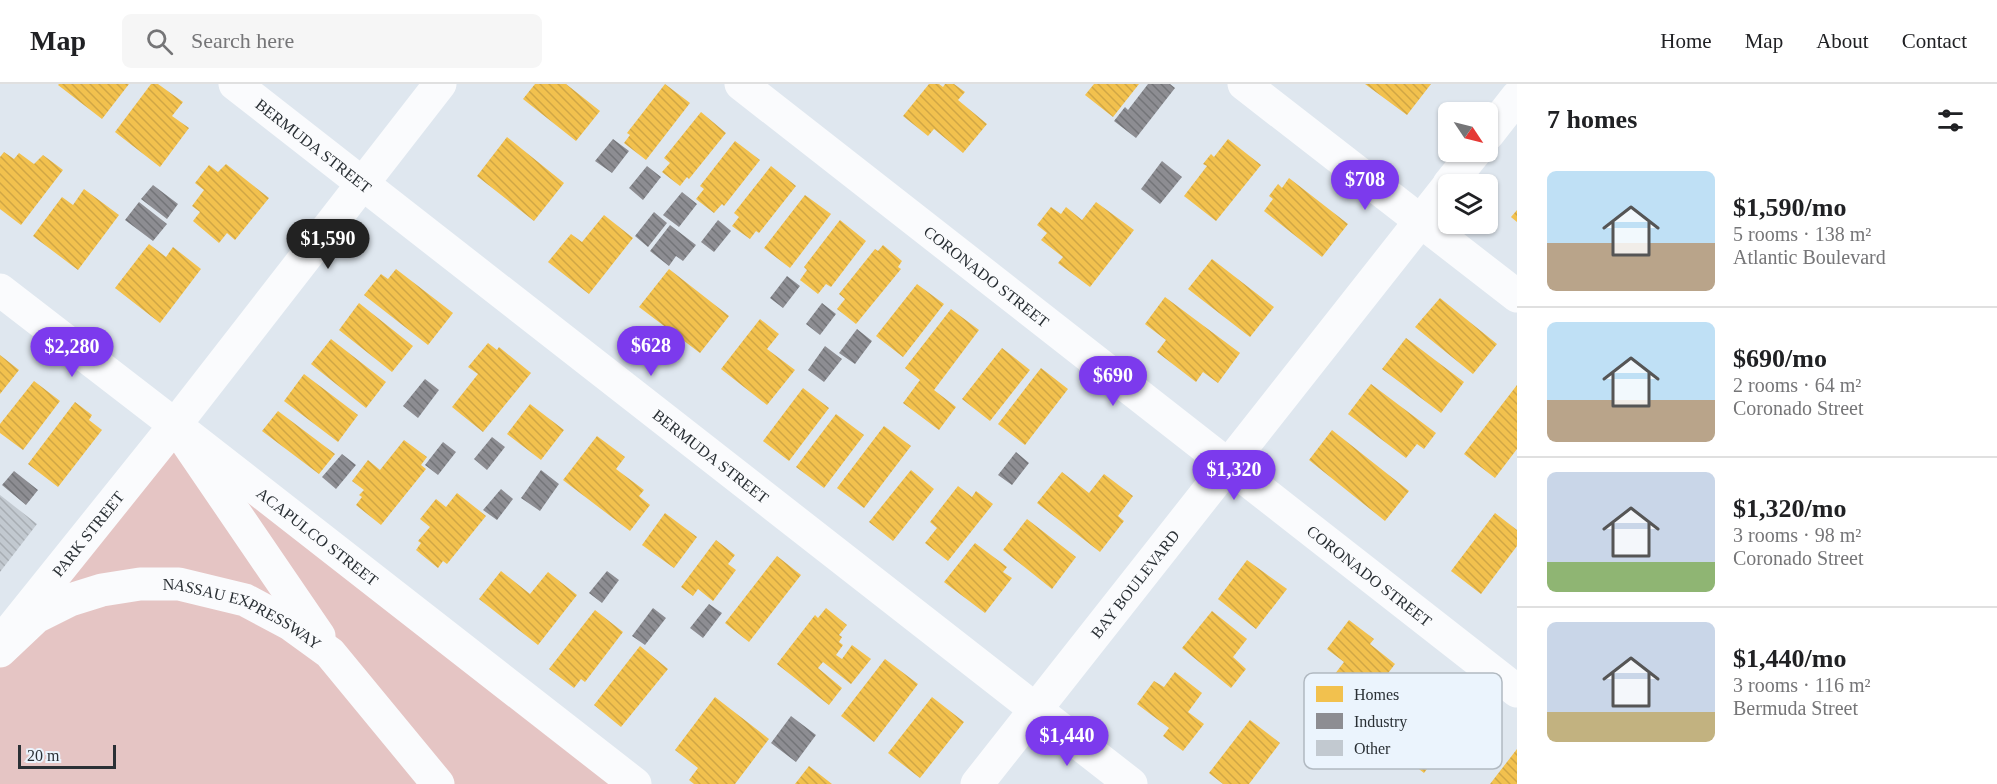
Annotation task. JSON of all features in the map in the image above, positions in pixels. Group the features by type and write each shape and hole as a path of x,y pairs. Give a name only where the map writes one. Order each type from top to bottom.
{"main road":[{"name":"BERMUDA STREET","path":"235,84 1131,784"},
{"name":"PARK STREET","path":"0,643 175,425 440,84"},
{"name":"CORONADO STREET","path":"741,84 1495,673"},
{"path":"1244,84 1517,296"},
{"path":"1498,121 1517,97"},
{"name":"BAY BOULEVARD","path":"1458,174 1467,162"},
{"name":"BAY BOULEVARD","path":"976,784 1438,199"},
{"name":"ACAPULCO STREET","path":"0,290 635,784"},
{"path":"175,425 330,653"},
{"name":"NASSAU EXPRESSWAY","path":"0,651 36,617 70,600 102,590 150,584 179,584 245,600 290,624 330,653 438,784"},
{"name":"CORONADO STREET","path":"1502,678 1517,690"}],"shaded area":[{"path":"175,425 634,784 0,784 0,644"}],"building: Homes":[{"path":"59,84 129,84 102,119"},
{"path":"151,84 158,84 183,102 172,116 189,128 160,167 115,132"},
{"path":"535,84 566,84 600,111 576,141 523,99"},
{"path":"665,84 690,103 646,160 624,143 630,135 627,133"},
{"path":"929,84 939,84 943,87 945,84 954,84 965,92 958,100 987,124 963,153 934,129 928,136 903,116"},
{"path":"1094,84 1139,84 1113,117 1085,95"},
{"path":"1365,84 1431,84 1407,115"},
{"path":"701,112 726,133 689,179 687,177 680,186 662,172 670,163 664,158"},
{"path":"507,137 564,183 534,221 477,176"},
{"path":"1228,139 1261,165 1216,221 1184,196 1207,166 1203,164 1211,154 1214,157"},
{"path":"735,141 760,160 724,206 722,204 714,213 696,199 704,189 700,186"},
{"path":"4,152 14,159 19,153 34,164 43,155 63,170 21,225 0,209 0,157"},
{"path":"226,164 269,198 235,240 227,233 219,243 193,221 200,212 192,206 204,190 195,183 209,165 218,172"},
{"path":"771,166 796,186 759,233 756,231 750,239 732,226 739,217 734,213"},
{"path":"1289,178 1348,224 1322,257 1264,211 1273,199 1269,196 1278,184 1282,188"},
{"path":"84,189 119,215 78,270 33,236 62,197 73,205"},
{"path":"805,195 831,214 790,268 764,248"},
{"path":"1096,202 1134,230 1090,287 1058,263 1063,257 1041,240 1047,233 1037,225 1051,207 1061,214 1066,207 1082,220"},
{"path":"1517,210 1517,222 1511,217"},
{"path":"604,215 633,238 589,294 548,262 571,234 582,242"},
{"path":"840,220 866,241 831,287 826,284 818,294 800,280 807,270 804,267"},
{"path":"149,244 166,257 173,247 201,269 160,323 115,288"},
{"path":"883,245 902,261 898,267 901,269 856,324 837,309 845,299 839,294 875,249 878,251"},
{"path":"1212,259 1274,307 1250,337 1188,289"},
{"path":"396,269 453,313 428,345 364,295 381,274 388,279"},
{"path":"669,269 729,316 700,353 639,307"},
{"path":"917,284 944,304 903,357 876,336"},
{"path":"1165,297 1240,353 1218,383 1203,372 1196,382 1157,352 1166,340 1145,324"},
{"path":"1440,298 1497,344 1473,374 1415,327"},
{"path":"359,303 413,346 392,372 339,330"},
{"path":"951,309 979,330 934,390 956,407 939,430 903,403 920,380 905,368"},
{"path":"760,319 779,334 767,349 795,370 767,405 721,369"},
{"path":"1406,338 1464,382 1441,413 1382,369"},
{"path":"331,339 386,382 366,408 311,364"},
{"path":"488,343 497,350 499,347 531,373 483,432 452,407 478,374 468,367"},
{"path":"1002,348 1030,370 990,421 962,399"},
{"path":"0,355 19,370 0,394"},
{"path":"1041,368 1068,389 1025,445 998,424"},
{"path":"304,374 358,415 338,442 284,401"},
{"path":"34,381 60,401 23,450 0,433 0,424"},
{"path":"1371,384 1436,433 1424,449 1417,444 1406,458 1348,414"},
{"path":"1517,385 1517,449 1495,478 1464,454"},
{"path":"803,388 829,408 789,461 763,441"},
{"path":"75,402 92,415 89,420 102,430 58,487 28,464"},
{"path":"530,404 564,430 541,460 507,434"},
{"path":"278,411 335,454 319,474 262,431"},
{"path":"836,414 864,435 824,488 796,467"},
{"path":"884,426 911,446 864,508 837,488"},
{"path":"1332,430 1409,491 1385,521 1309,460"},
{"path":"597,436 625,457 616,469 644,490 639,496 650,505 630,531 563,480"},
{"path":"404,440 427,457 421,465 426,469 381,525 356,505 362,497 359,495 364,490 352,481 368,460 380,470"},
{"path":"911,470 934,489 893,541 869,522"},
{"path":"1062,472 1089,493 1104,474 1133,496 1118,516 1124,521 1100,552 1037,503"},
{"path":"958,486 972,497 976,491 993,504 948,561 925,543 937,528 930,522"},
{"path":"457,493 486,516 447,564 443,561 438,568 416,550 421,543 418,541 430,527 420,519 436,499 446,507"},
{"path":"665,513 697,537 674,568 642,545"},
{"path":"1495,513 1517,530 1517,546 1481,594 1451,571"},
{"path":"1027,519 1076,557 1052,589 1003,550"},
{"path":"716,540 735,555 728,564 736,570 713,601 698,589 693,596 681,587"},
{"path":"975,543 1007,567 1003,572 1012,578 985,613 944,582"},
{"path":"777,556 801,575 749,642 725,623"},
{"path":"1247,560 1287,589 1256,629 1218,599"},
{"path":"501,571 530,594 548,572 577,595 538,645 479,599"},
{"path":"826,608 847,625 839,635 842,637 839,642 843,645 836,655 842,659 852,645 871,659 851,684 823,662 818,668 842,688 829,705 777,664 815,615 818,618"},
{"path":"595,610 623,632 585,682 581,679 574,688 549,669"},
{"path":"1212,611 1247,639 1233,657 1246,669 1231,688 1182,648"},
{"path":"1349,620 1374,639 1370,644 1395,664 1388,673 1336,673 1344,662 1327,649"},
{"path":"640,646 668,669 621,727 594,705"},
{"path":"885,659 918,684 874,742 841,716"},
{"path":"1175,672 1202,693 1188,712 1204,724 1183,751 1163,736 1169,728 1137,704 1154,681 1164,687"},
{"path":"715,697 769,739 735,784 694,784 689,780 698,768 675,750"},
{"path":"932,697 964,722 920,778 888,753"},
{"path":"1250,720 1280,743 1249,784 1223,784 1209,773"},
{"path":"1517,749 1517,784 1490,784"},
{"path":"809,766 832,784 795,784"}],"building: Industry":[{"path":"1148,84 1170,84 1175,88 1136,138 1114,121 1125,107 1128,110"},
{"path":"613,139 629,151 612,173 595,161"},
{"path":"1162,161 1182,177 1160,204 1141,189"},
{"path":"647,166 661,177 643,200 629,188"},
{"path":"153,185 178,204 167,219 141,199"},
{"path":"682,192 697,204 679,227 663,215"},
{"path":"139,202 167,224 153,241 125,220"},
{"path":"654,212 667,223 648,247 635,236"},
{"path":"718,220 731,231 714,252 701,242"},
{"path":"670,225 696,245 683,261 676,256 669,266 650,251"},
{"path":"787,276 800,286 783,308 770,298"},
{"path":"822,303 836,314 820,335 806,324"},
{"path":"857,329 872,341 855,364 839,353"},
{"path":"825,346 842,359 824,382 808,370"},
{"path":"425,379 439,390 418,418 403,406"},
{"path":"492,437 505,447 487,470 474,459"},
{"path":"443,442 456,452 438,475 425,465"},
{"path":"1016,452 1029,463 1012,485 998,475"},
{"path":"342,454 356,465 336,489 322,477"},
{"path":"541,470 559,484 540,511 521,498"},
{"path":"14,471 38,490 26,505 2,485"},
{"path":"501,489 513,499 497,520 483,510"},
{"path":"607,571 619,580 602,603 589,593"},
{"path":"709,604 722,613 703,638 690,628"},
{"path":"653,608 666,618 645,645 632,636"},
{"path":"791,716 816,735 796,762 771,743"}],"building: Other":[{"path":"0,495 37,524 0,572"}]}
